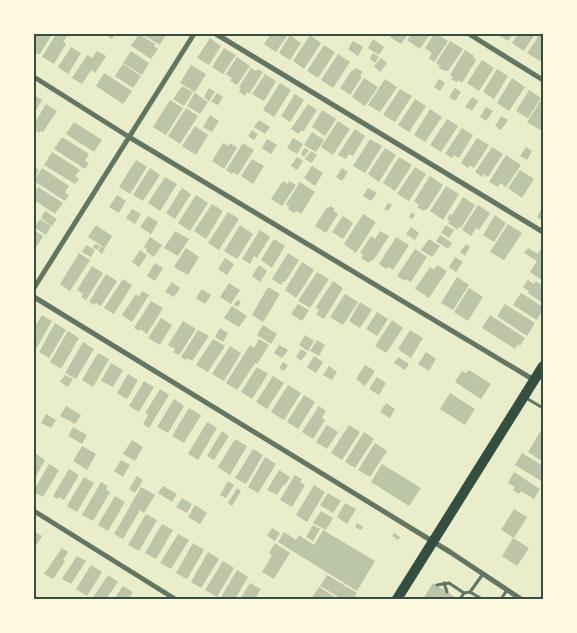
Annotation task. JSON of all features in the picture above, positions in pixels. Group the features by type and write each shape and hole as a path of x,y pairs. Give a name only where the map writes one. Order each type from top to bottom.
{"main road":[{"path":"399,598 543,366"}],"street":[{"path":"34,288 194,34"},
{"path":"216,34 543,232"},
{"path":"469,34 543,80"},
{"path":"34,78 534,380"},
{"path":"34,297 433,542 520,599"},
{"path":"34,511 175,599"}],"lane":[{"path":"524,396 543,408"},
{"path":"470,592 483,574"},
{"path":"444,583 447,592"},
{"path":"437,586 449,583 464,593 470,592 482,599"},
{"path":"501,599 507,590"},
{"path":"460,599 464,593"}],"building":[{"path":"37,34 48,34 51,36 39,55 34,51 34,38"},
{"path":"56,34 67,36 63,42 66,44 54,64 42,57"},
{"path":"104,34 115,34 112,39"},
{"path":"139,34 155,44 154,46 158,49 151,59 131,46"},
{"path":"142,34 166,34 160,45"},
{"path":"271,34 288,34 276,52 264,44"},
{"path":"392,34 408,34 401,44 390,37"},
{"path":"412,34 430,34 420,49 407,40"},
{"path":"434,34 448,41 434,62 429,58 432,53 425,48"},
{"path":"497,34 513,34 508,41"},
{"path":"518,34 535,34 524,51 512,43"},
{"path":"540,34 543,34 543,56 540,61 527,53"},
{"path":"290,35 301,43 290,60 279,53"},
{"path":"310,35 321,43 304,69 293,61"},
{"path":"210,38 221,46 209,65 197,58"},
{"path":"373,39 384,47 379,55 368,48"},
{"path":"353,41 363,47 358,56 348,49"},
{"path":"450,41 463,49 448,71 445,71 439,68 440,66 436,63"},
{"path":"324,45 335,52 318,78 307,71"},
{"path":"71,47 81,53 68,74 58,67"},
{"path":"224,48 236,55 223,74 212,67"},
{"path":"465,50 474,56 473,58 476,60 462,83 451,79 453,77 450,75"},
{"path":"97,51 106,56 95,73 91,70 82,84 72,78 87,55 92,58"},
{"path":"131,51 149,63 142,75 123,63"},
{"path":"373,53 379,57 375,63 370,59"},
{"path":"338,54 350,62 333,88 321,80"},
{"path":"237,57 250,66 237,85 230,81 232,78 226,74"},
{"path":"381,58 387,63 380,72 374,66"},
{"path":"482,60 494,68 479,91 467,83"},
{"path":"123,64 141,76 133,88 115,76"},
{"path":"191,65 206,74 195,92 180,83"},
{"path":"251,68 263,72 249,94 247,92 245,96 239,92 241,88 239,87"},
{"path":"356,68 363,72 360,76 362,77 350,95 340,88 352,70"},
{"path":"497,69 508,76 494,99 483,92"},
{"path":"104,73 132,91 123,104 96,86"},
{"path":"265,74 276,81 264,101 252,94"},
{"path":"364,78 378,87 365,106 352,97"},
{"path":"512,78 525,87 509,111 497,103"},
{"path":"385,79 397,87 380,112 368,105"},
{"path":"439,79 445,83 440,91 434,87"},
{"path":"280,83 291,90 274,117 263,110"},
{"path":"182,86 193,92 184,106 173,99"},
{"path":"209,88 215,92 209,101 204,97"},
{"path":"455,88 461,92 455,101 449,97"},
{"path":"400,89 412,96 395,122 383,115"},
{"path":"529,90 541,98 528,118 516,111"},
{"path":"195,93 208,102 200,114 187,106"},
{"path":"217,93 223,97 218,105 211,102"},
{"path":"295,94 304,100 290,122 281,116"},
{"path":"34,95 42,100 34,114"},
{"path":"472,97 478,101 472,111 465,107"},
{"path":"543,97 543,125 540,130 527,122"},
{"path":"415,99 426,106 409,132 398,125"},
{"path":"170,100 183,108 166,135 153,127"},
{"path":"46,104 57,111 43,132 40,131 39,133 36,131 37,129 34,127 34,124"},
{"path":"308,104 317,110 303,132 301,130 299,134 291,129"},
{"path":"486,107 493,111 486,121 480,117"},
{"path":"186,108 198,116 180,144 168,136"},
{"path":"430,109 442,117 425,142 414,135"},
{"path":"322,110 336,119 325,136 312,127"},
{"path":"210,115 219,121 212,132 203,127"},
{"path":"501,116 508,120 501,130 495,126"},
{"path":"447,119 458,126 441,152 430,145"},
{"path":"259,120 270,127 265,134 254,127"},
{"path":"338,121 350,129 333,155 321,147"},
{"path":"74,122 102,140 94,152 66,134"},
{"path":"195,126 208,135 196,155 182,146"},
{"path":"462,128 473,135 459,158 454,155 452,158 445,154"},
{"path":"355,129 365,136 353,156 349,154 346,159 338,155"},
{"path":"252,130 258,134 254,140 248,136"},
{"path":"312,132 324,140 316,152 304,145"},
{"path":"62,137 89,154 85,161 89,163 85,169 54,149"},
{"path":"293,138 303,144 297,154 287,148"},
{"path":"477,138 489,145 474,168 470,165 468,168 461,163"},
{"path":"267,139 277,145 271,154 262,148"},
{"path":"370,139 382,146 365,173 353,166"},
{"path":"223,143 228,146 230,143 237,148 224,169 212,161"},
{"path":"243,143 254,150 238,175 233,172 232,174 226,170"},
{"path":"492,147 503,154 488,177 484,174 482,177 475,172"},
{"path":"526,147 532,151 527,160 520,156"},
{"path":"304,148 309,150 304,157 301,154"},
{"path":"385,148 396,155 379,182 368,174"},
{"path":"311,151 317,155 311,163 305,159"},
{"path":"52,152 80,170 75,176 79,179 75,184 44,165"},
{"path":"506,155 521,165 506,187 500,183 498,187 489,182"},
{"path":"297,157 303,161 297,170 291,166"},
{"path":"399,157 412,165 395,191 383,183"},
{"path":"252,159 264,166 253,184 241,176"},
{"path":"136,160 147,167 130,194 119,187"},
{"path":"312,166 323,173 315,186 304,178"},
{"path":"34,167 39,170 34,178"},
{"path":"415,167 426,174 409,201 397,194"},
{"path":"42,168 69,186 65,193 69,195 65,201 34,181"},
{"path":"150,168 160,175 143,201 133,195"},
{"path":"342,168 348,172 342,181 336,177"},
{"path":"520,170 534,179 522,198 508,188"},
{"path":"430,176 443,185 427,210 424,211 417,207 419,205 414,201"},
{"path":"165,177 177,184 160,211 148,203"},
{"path":"283,181 288,184 289,181 296,185 282,206 271,199"},
{"path":"300,182 315,192 301,214 296,211 294,213 288,209 289,206 286,204"},
{"path":"446,186 459,194 443,220 430,211"},
{"path":"38,187 63,203 55,214 34,200 34,189 36,190"},
{"path":"182,188 191,194 175,219 166,213"},
{"path":"368,188 377,193 371,201 363,196"},
{"path":"117,195 126,201 119,213 109,207"},
{"path":"196,195 208,203 190,231 178,223"},
{"path":"463,197 475,205 458,230 448,223 450,221 447,219 450,214 452,215"},
{"path":"388,203 392,205 388,211 384,209"},
{"path":"212,204 223,211 206,239 194,231"},
{"path":"478,205 490,213 479,230 476,228 471,236 462,230"},
{"path":"330,206 338,214 326,233 315,226 327,207"},
{"path":"543,206 543,221 537,217"},
{"path":"132,209 141,214 135,224 126,218"},
{"path":"45,211 57,219 52,226 41,218"},
{"path":"228,212 239,219 219,250 208,243"},
{"path":"412,212 415,215 412,219 409,217"},
{"path":"363,214 376,222 356,253 344,244"},
{"path":"495,215 506,223 494,242 483,235"},
{"path":"148,216 158,222 151,234 140,227"},
{"path":"343,216 353,223 343,239 332,232"},
{"path":"40,219 51,226 46,235 34,227"},
{"path":"508,224 522,233 504,260 490,252"},
{"path":"96,225 112,236 105,248 88,237"},
{"path":"240,225 253,234 237,259 224,251"},
{"path":"446,225 454,230 449,238 441,233"},
{"path":"411,227 419,233 415,240 406,234"},
{"path":"34,230 43,236 34,251"},
{"path":"260,230 270,237 257,258 254,256 250,264 242,259"},
{"path":"175,231 189,239 178,256 164,248"},
{"path":"380,231 389,236 373,261 371,260 369,263 361,258 363,255 360,253 371,236 375,239"},
{"path":"440,235 452,243 448,249 436,241"},
{"path":"150,237 162,245 154,257 144,247"},
{"path":"396,237 409,245 393,270 388,267 386,269 379,264"},
{"path":"274,239 285,246 272,268 261,260"},
{"path":"429,239 440,246 432,257 421,250"},
{"path":"95,244 100,246 97,250 93,247"},
{"path":"466,244 470,247 465,256 460,252"},
{"path":"86,245 95,250 91,257 82,252"},
{"path":"543,245 543,281 530,272 537,261 524,253 528,248 538,254"},
{"path":"101,246 105,249 102,254 98,251"},
{"path":"186,248 199,257 188,275 174,267"},
{"path":"415,249 427,257 411,282 406,279 405,281 397,276"},
{"path":"140,250 147,255 139,267 132,262"},
{"path":"79,253 90,260 70,291 60,284"},
{"path":"288,253 299,260 281,285 272,279"},
{"path":"455,257 463,262 456,272 449,267"},
{"path":"225,258 234,264 227,275 218,269"},
{"path":"302,262 314,270 296,298 285,290"},
{"path":"155,263 163,268 155,281 147,276"},
{"path":"259,265 267,271 260,282 252,276"},
{"path":"437,265 447,271 429,298 415,289 430,267 434,270"},
{"path":"92,266 103,273 86,300 81,297 83,294 77,290"},
{"path":"317,272 329,279 310,308 298,301"},
{"path":"106,274 117,281 101,306 96,303 94,305 89,302"},
{"path":"457,277 469,285 453,310 441,303"},
{"path":"123,279 132,285 114,314 104,308"},
{"path":"528,280 534,284 536,281 543,286 543,303 528,293 529,291 523,287"},
{"path":"333,281 343,288 324,319 316,314 319,310 316,307"},
{"path":"172,282 180,288 174,297 165,292"},
{"path":"229,283 240,290 231,304 220,297"},
{"path":"268,287 280,294 263,322 252,315"},
{"path":"469,288 483,297 468,321 454,312"},
{"path":"202,289 211,295 205,304 196,298"},
{"path":"142,291 149,295 132,322 122,315 136,294 139,297"},
{"path":"521,293 543,307 537,320 513,305"},
{"path":"345,294 358,302 343,325 330,317"},
{"path":"237,300 241,302 238,307 234,305"},
{"path":"151,301 163,308 147,334 140,329 139,331 134,328"},
{"path":"360,302 372,310 360,328 349,321"},
{"path":"298,304 309,310 302,321 291,314"},
{"path":"505,304 535,323 527,336 497,316"},
{"path":"232,306 247,316 239,327 224,318"},
{"path":"377,312 388,319 377,336 366,329"},
{"path":"42,315 52,321 36,349 34,348 34,328"},
{"path":"490,315 525,338 520,346 518,344 515,349 482,328"},
{"path":"161,318 172,325 160,345 148,338"},
{"path":"392,320 403,328 386,353 375,346"},
{"path":"183,321 196,329 179,355 173,352 175,349 168,345"},
{"path":"55,323 66,330 49,358 39,352"},
{"path":"263,325 277,334 271,344 257,335"},
{"path":"220,328 228,333 223,342 215,337"},
{"path":"198,330 209,336 192,361 187,358 186,360 181,357"},
{"path":"410,330 423,338 411,358 398,349"},
{"path":"68,331 79,338 61,369 50,362"},
{"path":"305,335 314,341 308,351 299,345"},
{"path":"213,339 225,346 208,372 196,365"},
{"path":"259,339 269,345 237,390 226,383 250,345 254,348"},
{"path":"317,340 325,345 319,356 310,351"},
{"path":"83,342 94,349 76,379 65,373"},
{"path":"279,345 288,350 282,358 274,353"},
{"path":"230,346 241,353 224,381 212,374"},
{"path":"301,349 307,353 301,361 296,357"},
{"path":"426,352 436,359 429,371 418,364"},
{"path":"98,353 109,359 93,387 82,380"},
{"path":"314,356 323,362 316,373 307,367"},
{"path":"398,357 409,364 405,370 394,363"},
{"path":"283,362 288,365 284,371 279,368"},
{"path":"111,363 123,370 113,387 101,381"},
{"path":"365,365 375,371 365,386 356,379"},
{"path":"329,366 337,372 332,380 323,375"},
{"path":"257,367 268,374 252,399 241,392"},
{"path":"469,370 491,384 481,399 455,382 462,371 466,373"},
{"path":"128,374 138,380 127,399 117,393"},
{"path":"65,375 73,379 68,387 60,382"},
{"path":"273,376 284,383 267,409 256,402"},
{"path":"377,377 386,383 379,395 369,389"},
{"path":"144,381 154,387 139,412 129,406"},
{"path":"288,385 301,393 284,420 271,412"},
{"path":"160,389 169,395 149,428 143,424 148,415 145,413"},
{"path":"450,393 475,409 465,425 440,409"},
{"path":"304,395 315,402 298,429 287,422"},
{"path":"174,399 184,406 168,433 157,427"},
{"path":"386,403 395,409 390,418 380,412"},
{"path":"66,406 81,415 75,424 60,416"},
{"path":"319,406 326,411 322,418 325,420 313,439 302,432"},
{"path":"189,408 201,415 184,443 172,436"},
{"path":"46,414 56,420 51,428 41,423"},
{"path":"207,422 217,428 198,460 188,454"},
{"path":"327,425 338,432 327,449 316,442"},
{"path":"349,425 360,432 342,460 331,453"},
{"path":"73,427 87,435 82,444 68,436"},
{"path":"543,427 543,462 528,452"},
{"path":"222,431 229,436 214,460 207,456"},
{"path":"364,432 374,439 355,468 345,462"},
{"path":"235,439 247,446 230,475 218,467"},
{"path":"132,440 143,447 135,461 123,454"},
{"path":"375,443 387,451 370,477 358,470"},
{"path":"82,446 96,454 87,470 73,461"},
{"path":"253,449 263,455 246,484 235,478"},
{"path":"35,453 45,460 34,480 34,455"},
{"path":"522,453 543,466 543,482 515,465"},
{"path":"265,457 276,464 258,493 248,487"},
{"path":"121,460 130,465 123,477 114,471"},
{"path":"49,464 59,470 43,497 34,492 34,490"},
{"path":"382,464 421,488 409,506 371,482"},
{"path":"69,469 79,475 64,500 59,497 57,499 53,496"},
{"path":"279,470 290,477 277,495 267,490"},
{"path":"514,472 540,489 534,499 521,491 519,494 513,490 515,487 508,483"},
{"path":"295,475 302,479 300,482 305,485 292,507 280,500"},
{"path":"137,476 143,480 135,493 129,489"},
{"path":"84,477 94,483 77,512 67,506"},
{"path":"228,481 234,485 226,498 220,495"},
{"path":"101,482 108,486 106,490 110,492 93,521 82,515"},
{"path":"314,485 325,492 307,522 296,515"},
{"path":"163,486 177,494 172,502 158,493"},
{"path":"141,487 155,495 144,513 140,510 123,539 114,534"},
{"path":"237,488 241,491 232,506 228,503"},
{"path":"328,493 341,501 333,513 320,505"},
{"path":"115,496 125,502 108,531 98,525"},
{"path":"182,498 192,504 187,513 176,507"},
{"path":"345,503 356,509 347,524 337,517"},
{"path":"195,505 207,513 200,524 188,517"},
{"path":"514,509 527,517 514,538 501,530"},
{"path":"321,511 333,518 326,530 313,523"},
{"path":"146,514 157,520 139,551 128,545"},
{"path":"357,523 363,527 361,530 355,527"},
{"path":"162,524 173,530 156,559 145,553"},
{"path":"313,525 320,529 313,541 306,537"},
{"path":"272,528 280,533 275,541 267,536"},
{"path":"323,530 375,561 357,591 278,542 284,532 296,540 299,535 314,545"},
{"path":"34,531 42,536 34,549"},
{"path":"394,533 400,537 398,540 392,536"},
{"path":"178,534 189,540 171,569 160,563"},
{"path":"513,538 529,548 517,566 502,556"},
{"path":"193,543 204,550 187,579 176,573"},
{"path":"275,543 290,553 274,579 262,572 272,555 269,553"},
{"path":"62,548 68,552 63,560 65,561 53,579 44,574"},
{"path":"208,552 219,559 201,588 191,582"},
{"path":"77,556 86,561 71,584 62,579"},
{"path":"223,561 234,568 217,597 205,590"},
{"path":"91,565 102,572 87,596 76,589"},
{"path":"237,570 248,577 235,599 220,599"},
{"path":"108,575 118,582 106,599 92,599"},
{"path":"327,575 357,593 353,599 342,599 320,586"},
{"path":"250,583 261,589 255,599 240,599"},
{"path":"433,583 455,597 453,599 423,599"},
{"path":"123,586 133,592 129,599 114,599"},
{"path":"319,587 338,599 311,599"}]}
